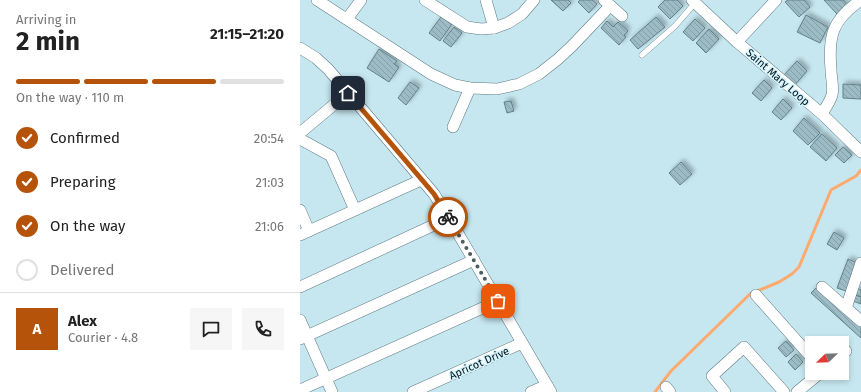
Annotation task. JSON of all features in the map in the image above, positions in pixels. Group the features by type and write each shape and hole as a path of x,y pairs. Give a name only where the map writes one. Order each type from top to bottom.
{"street":[{"path":"317,0 431,74 455,85 470,88 497,89 519,84 539,74 572,46 607,3 622,16"},
{"path":"347,19 361,0"},
{"path":"425,0 467,27 481,29 494,28 508,23 522,14 534,0"},
{"path":"486,0 494,28"},
{"path":"737,42 776,0"},
{"path":"822,114 830,100 832,93 829,52 834,28 843,16 861,0"},
{"name":"Saint Mary Loop","path":"695,1 737,42 822,114 861,152"},
{"path":"300,48 316,58 328,69 434,194 549,388 531,392"},
{"path":"453,127 470,88"},
{"path":"300,133 348,93"},
{"path":"300,139 331,156 355,210"},
{"path":"300,210 305,233 421,180"},
{"path":"300,287 449,218"},
{"path":"304,337 474,260"},
{"path":"846,308 861,263"},
{"path":"822,287 861,321"},
{"path":"756,294 805,350"},
{"path":"300,390 498,301"},
{"path":"300,320 304,337 332,392"},
{"name":"Apricot Drive","path":"417,391 522,343"},
{"path":"725,392 712,376 744,347 784,392"},
{"path":"797,392 812,380"}],"lane":[{"path":"642,55 675,26 695,1"}],"building":[{"path":"551,0 568,0 571,3 563,11"},
{"path":"580,0 592,0 597,4 589,13 578,2"},
{"path":"665,0 677,0 683,6 670,19 658,7"},
{"path":"788,0 804,0 810,7 799,17 785,2"},
{"path":"824,0 843,0 847,5 837,14"},
{"path":"806,15 828,27 820,43 797,32"},
{"path":"441,17 452,24 440,41 429,33"},
{"path":"656,17 665,27 638,49 630,40"},
{"path":"695,19 705,28 693,41 683,32"},
{"path":"607,21 613,27 618,22 628,31 624,35 626,37 619,45 601,28"},
{"path":"454,27 462,33 451,47 443,41"},
{"path":"709,29 719,39 706,53 696,43"},
{"path":"379,49 397,61 394,64 399,67 389,82 367,68"},
{"path":"797,61 807,71 794,86 783,76"},
{"path":"764,80 772,88 761,101 752,93"},
{"path":"410,82 419,88 406,105 398,98"},
{"path":"843,84 861,85 861,99 843,98"},
{"path":"783,99 792,108 781,120 772,112"},
{"path":"511,101 514,111 507,113 504,102"},
{"path":"804,118 820,133 808,145 793,131"},
{"path":"822,134 837,148 826,161 810,147"},
{"path":"843,147 852,155 844,163 835,155"},
{"path":"681,162 692,174 680,185 669,173"},
{"path":"834,232 844,238 837,250 827,244"},
{"path":"848,259 857,263 846,291 837,288"},
{"path":"817,287 861,326 861,338 811,293"},
{"path":"857,288 861,290 861,297 855,295"},
{"path":"855,295 861,297 861,304 853,301"},
{"path":"786,341 794,350 786,357 778,348"},
{"path":"796,354 803,362 795,370 788,362"}],"waterway":[{"path":"655,392 671,371 750,294 779,282 792,274 799,267 831,190 856,176 861,170"}],"way so far":[{"path":"448,217 498,301"}],"route":[{"path":"348,93 434,194 448,217"}]}
